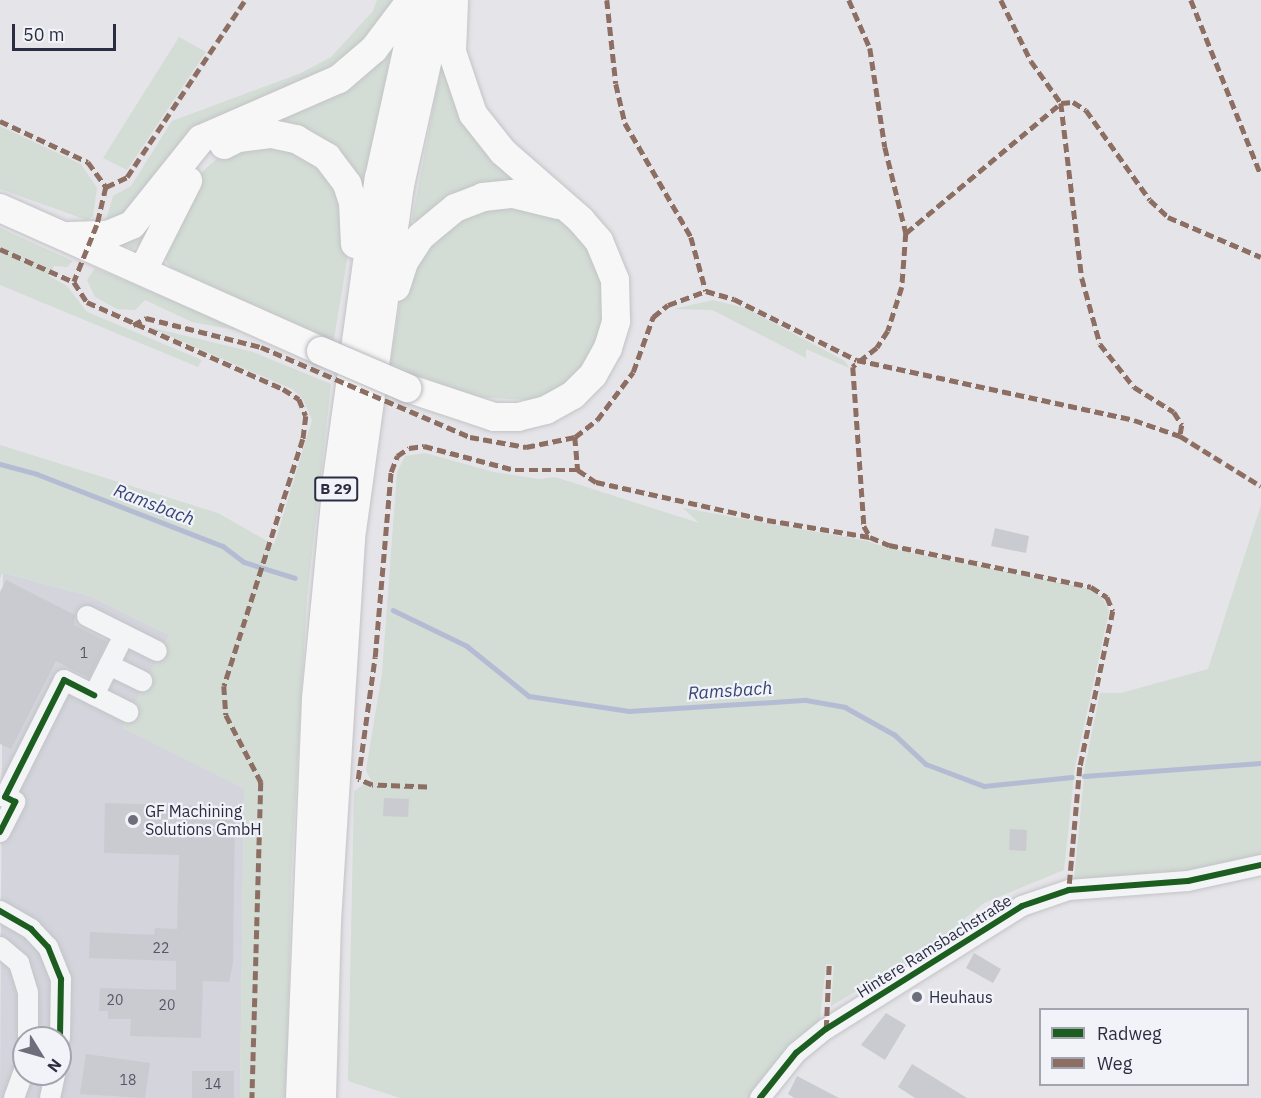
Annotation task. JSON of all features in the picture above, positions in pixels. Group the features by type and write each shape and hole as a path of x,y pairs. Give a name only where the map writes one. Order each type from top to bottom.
{"highway":[{"path":"70,236 108,235 132,225 201,139 339,79 374,49 402,7 411,0"},
{"name":"B 29","path":"300,1098 316,699 362,280 379,178 418,0"},
{"name":"B 29","path":"322,1098 337,722 351,537 380,311 400,185 441,0"},
{"path":"7,214 70,236 321,351 407,388 477,414 518,417 546,410 584,386 608,348 617,293 603,247 570,212 503,152 473,114 452,52 455,0"},
{"path":"143,270 182,188 204,160 238,138 272,134 315,148 338,169 353,202 354,256 362,280"},
{"path":"380,311 420,237 454,208 483,197 513,194 543,199 570,212"}],"street":[{"path":"87,616 157,651"},
{"path":"94,695 124,635"},
{"path":"109,665 142,681"},
{"path":"0,832 15,802 5,797 64,680 128,712"},
{"name":"Hintere Ramsbachstraße","path":"760,1098 796,1053 826,1029 1022,906 1069,890 1188,881 1261,865"},
{"path":"0,911 31,929 48,947 61,979 60,1026"},
{"path":"0,947 19,963 28,992 29,1026"}],"shaded area":[{"path":"377,0 396,0 383,24 339,68 231,112 137,211 106,220 113,196 131,186 172,121 301,73 331,57 373,11"},
{"path":"179,37 206,52 127,170 103,158"},
{"path":"383,50 391,54 362,195 348,166 318,138 277,124 241,127 203,147 186,166 147,238 139,245 132,249 109,238 134,229 153,213 183,165 201,146 222,131 314,100 344,84"},
{"path":"444,50 532,187 419,223 412,220"},
{"path":"0,126 81,164 97,188 93,216 87,220 0,189"},
{"path":"278,139 334,176 350,242 334,339 312,333 170,267 162,254 190,188 202,172 221,155"},
{"path":"494,205 551,213 575,230 592,249 604,276 605,323 579,373 556,390 530,400 471,397 390,363 404,278 440,228"},
{"path":"0,228 73,261 67,267 54,266 49,276 67,286 87,312 202,360 198,367 0,285"},
{"path":"95,268 251,333 192,322 145,300 135,310 117,309 95,297 87,280"},
{"path":"713,300 745,308 845,361 849,368 806,349 806,358 712,310 674,309"},
{"path":"149,327 253,352 331,384 307,598 291,880 287,1098 240,1098 244,788 122,728 169,635 89,596 3,573 0,578 0,445 218,513 274,545 312,420 303,399 292,389"},
{"path":"425,453 494,472 539,479 555,477 699,523 683,508 867,541 887,548 1091,589 1103,599 1109,611 1075,767 1064,870 984,903 926,950 831,1006 834,965 826,964 819,1028 754,1098 400,1098 348,1081 354,791 371,780 366,770 382,673 397,472 405,456"},
{"path":"1261,505 1261,860 1189,875 1074,880 1085,766 1100,693 1121,693 1208,669"},
{"path":"3,573 89,596 169,635 123,728 244,788 240,1098 0,1098"}],"building":[{"path":"995,528 1029,536 1026,553 991,546"},
{"path":"6,580 75,615 74,625 107,642 89,678 56,661 11,749 0,744 0,592"},
{"path":"384,798 409,799 408,817 383,816"},
{"path":"105,803 235,807 233,963 229,982 203,981 201,1038 130,1036 131,1019 108,1019 108,1011 99,1011 100,988 176,990 176,961 89,958 90,932 154,935 155,928 177,929 179,855 104,853"},
{"path":"1010,829 1027,830 1026,851 1009,850"},
{"path":"974,953 1001,969 993,983 966,968"},
{"path":"886,1013 906,1025 885,1060 861,1045"},
{"path":"86,1054 150,1063 145,1098 80,1094"},
{"path":"912,1064 967,1098 915,1098 898,1087"},
{"path":"192,1071 234,1071 234,1098 192,1098"},
{"path":"797,1076 839,1098 794,1098 788,1094"}],"waterway":[{"name":"Ramsbach","path":"0,464 37,474 223,546 244,562 295,578"},
{"name":"Ramsbach","path":"393,610 467,646 529,696 629,711 806,700 845,707 895,735 926,764 984,786 1072,777"},
{"name":"Ramsbach","path":"1084,776 1261,763"}],"marked path":[{"path":"106,187 127,177 245,0"},
{"path":"607,0 616,84 625,123 691,237 706,291"},
{"path":"849,0 870,48 885,147 906,233 902,287 888,331 877,348 853,367 864,526 870,537 889,545 1091,587 1107,597 1113,611 1080,767 1069,890"},
{"path":"1001,0 1031,61 1061,103 1082,278 1100,344 1134,387 1174,412 1182,425 1180,436"},
{"path":"1191,0 1261,175"},
{"path":"906,233 1061,103 1073,102 1086,110 1150,200 1168,217 1261,257"},
{"path":"0,121 88,162 106,187 97,225 74,282 87,302 283,389 299,399 306,416 303,439 224,686 226,715 261,782 252,1098"},
{"path":"0,249 74,282"},
{"path":"133,325 146,318 261,347 470,437 526,447 575,437 597,420 633,372 653,317 668,305 706,291 734,299 857,360 1134,420 1180,436 1261,486"},
{"path":"575,437 578,470 596,482 767,520 870,537"},
{"path":"427,787 372,785 358,779 375,657 391,472 397,456 409,448 424,446 515,470 578,470"},
{"path":"826,1029 829,962"}],"cycle path":[{"path":"0,832 15,802 5,797 64,680 94,695"},
{"path":"760,1098 796,1053 826,1029 1022,906 1069,890 1188,881 1261,865"},
{"path":"0,911 31,929 48,947 61,979 60,1026"}],"place":[{"name":"GF Machining Solutions GmbH","path":"133,820"},
{"name":"Heuhaus","path":"917,997"}]}
